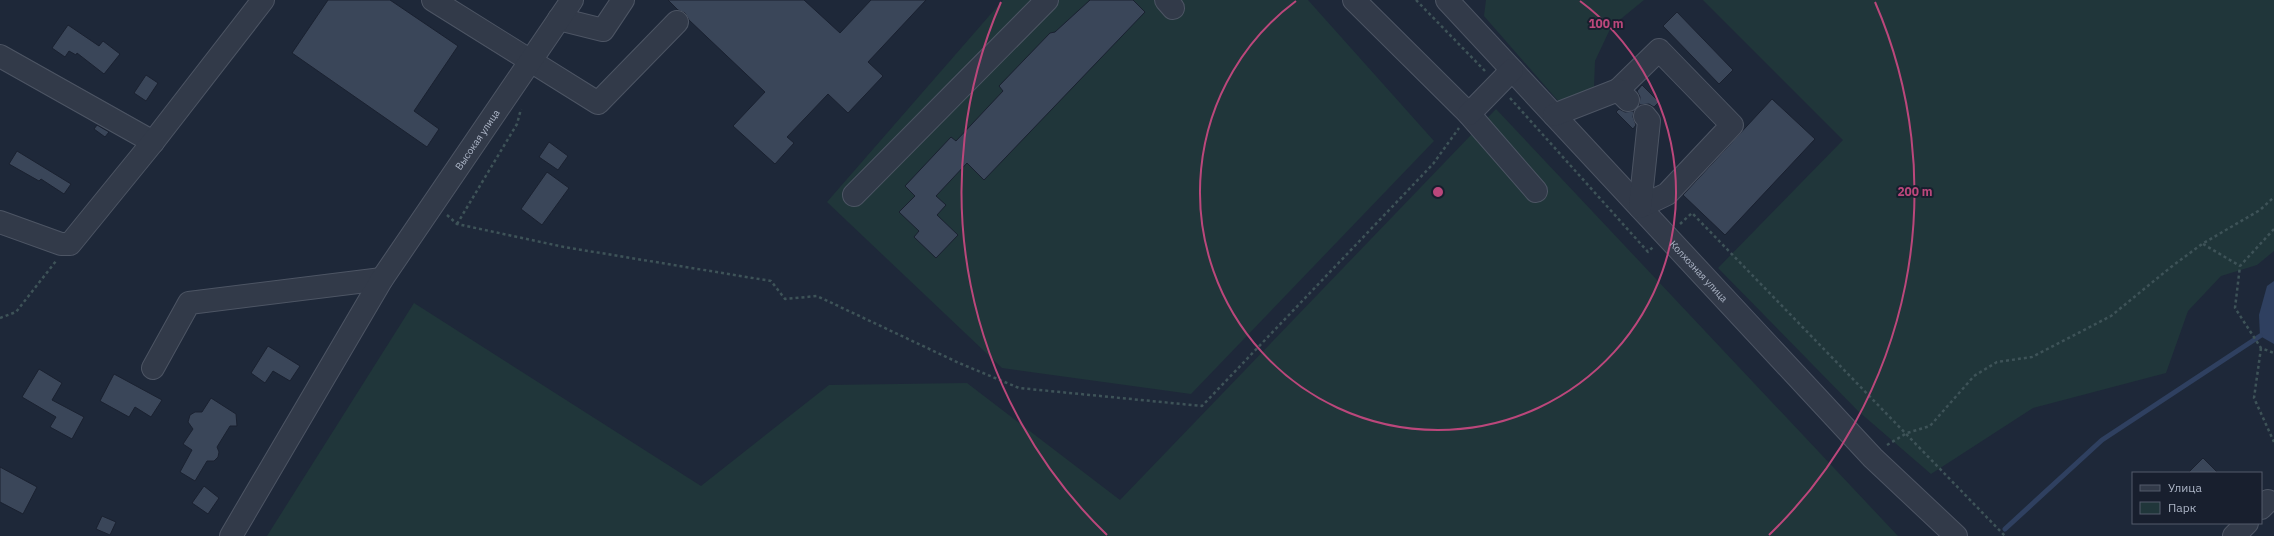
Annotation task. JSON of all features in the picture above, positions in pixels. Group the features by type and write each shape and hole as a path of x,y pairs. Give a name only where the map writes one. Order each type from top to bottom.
{"street":[{"path":"0,222 61,244 70,244 153,142 263,0"},
{"path":"433,0 598,103 677,22"},
{"name":"Высокая улица","path":"231,536 382,279 572,0"},
{"path":"559,19 603,30 622,0"},
{"path":"854,195 1047,0"},
{"path":"1354,0 1469,114 1536,191"},
{"name":"Колхозная улица","path":"1447,0 1873,458 1956,536"},
{"path":"1554,115 1623,95 1659,50 1732,125 1667,194 1640,207"},
{"path":"0,56 153,142"},
{"path":"1469,114 1512,70"},
{"path":"1640,207 1649,121 1645,116"},
{"path":"153,368 189,303 382,279"},
{"path":"2234,536 2246,524"}],"path":[{"path":"457,224 517,124 523,102 517,80"},
{"path":"434,202 457,224 564,247 771,281 784,298 817,296 959,363 1019,388 1202,406 1433,164 1469,114"},
{"path":"1873,458 1887,445 1900,437 1930,426 1974,376 1997,362 2032,357 2110,316 2202,244 2260,210 2274,197"},
{"path":"2274,229 2240,266 2235,308 2261,348 2274,353"},
{"path":"0,318 16,312 70,244"},
{"path":"2202,244 2240,266"},
{"path":"2261,348 2254,398 2274,442"}],"green space":[{"path":"1003,0 1308,0 1434,141 1191,394 1002,368 827,202"},
{"path":"1486,0 1644,0 1611,27 1595,61 1594,87 1559,102 1484,16"},
{"path":"1703,0 2274,0 2274,251 2257,265 2221,276 2188,311 2166,373 2033,408 1931,474 1858,411 1718,268 1843,140"},
{"path":"1496,109 1898,536 267,536 414,303 701,486 829,385 967,383 1120,500"}],"water":[{"path":"2274,281 2274,344 2260,336 2259,315 2267,286"}],"building":[{"path":"328,0 390,0 458,46 414,111 439,129 427,147 292,53"},
{"path":"668,0 804,0 840,33 871,0 926,0 868,62 883,76 848,113 828,94 787,137 794,143 775,164 733,126 765,92 689,20 685,13 678,10"},
{"path":"1090,0 1133,0 1145,12 984,180 967,163 936,196 946,205 937,215 958,235 936,258 914,237 919,231 899,212 915,196 905,186 951,137 956,141 1003,91 999,86 1050,33 1055,32"},
{"path":"1677,12 1733,70 1719,84 1663,26"},
{"path":"68,25 99,46 103,41 120,54 104,74 77,53 76,55 69,51 65,57 52,48"},
{"path":"146,75 158,83 146,101 134,93"},
{"path":"1642,85 1659,102 1654,107 1649,104 1639,105 1640,97 1637,91"},
{"path":"1772,99 1815,139 1725,235 1683,195"},
{"path":"1619,109 1625,112 1634,111 1633,117 1636,125 1633,129 1616,112"},
{"path":"97,125 109,132 105,137 94,129"},
{"path":"549,142 568,156 558,170 539,157"},
{"path":"17,151 71,184 64,194 41,179 39,181 9,164"},
{"path":"547,172 569,188 542,225 521,209"},
{"path":"268,346 300,366 290,381 273,371 265,383 251,373"},
{"path":"39,369 62,383 52,400 84,417 72,439 50,427 56,417 22,397"},
{"path":"114,374 162,400 151,417 135,407 129,417 100,401"},
{"path":"211,398 236,414 237,426 230,426 217,447 219,452 218,457 214,461 207,461 195,481 180,472 192,450 183,444 193,429 188,422 190,415 195,412 202,412"},
{"path":"2203,458 2217,472 2189,472"},
{"path":"0,467 37,487 23,514 0,502"},
{"path":"204,486 219,498 208,514 192,503"},
{"path":"102,516 116,522 110,535 96,529"}],"waterway":[{"path":"2005,529 2102,440 2260,336"}]}
